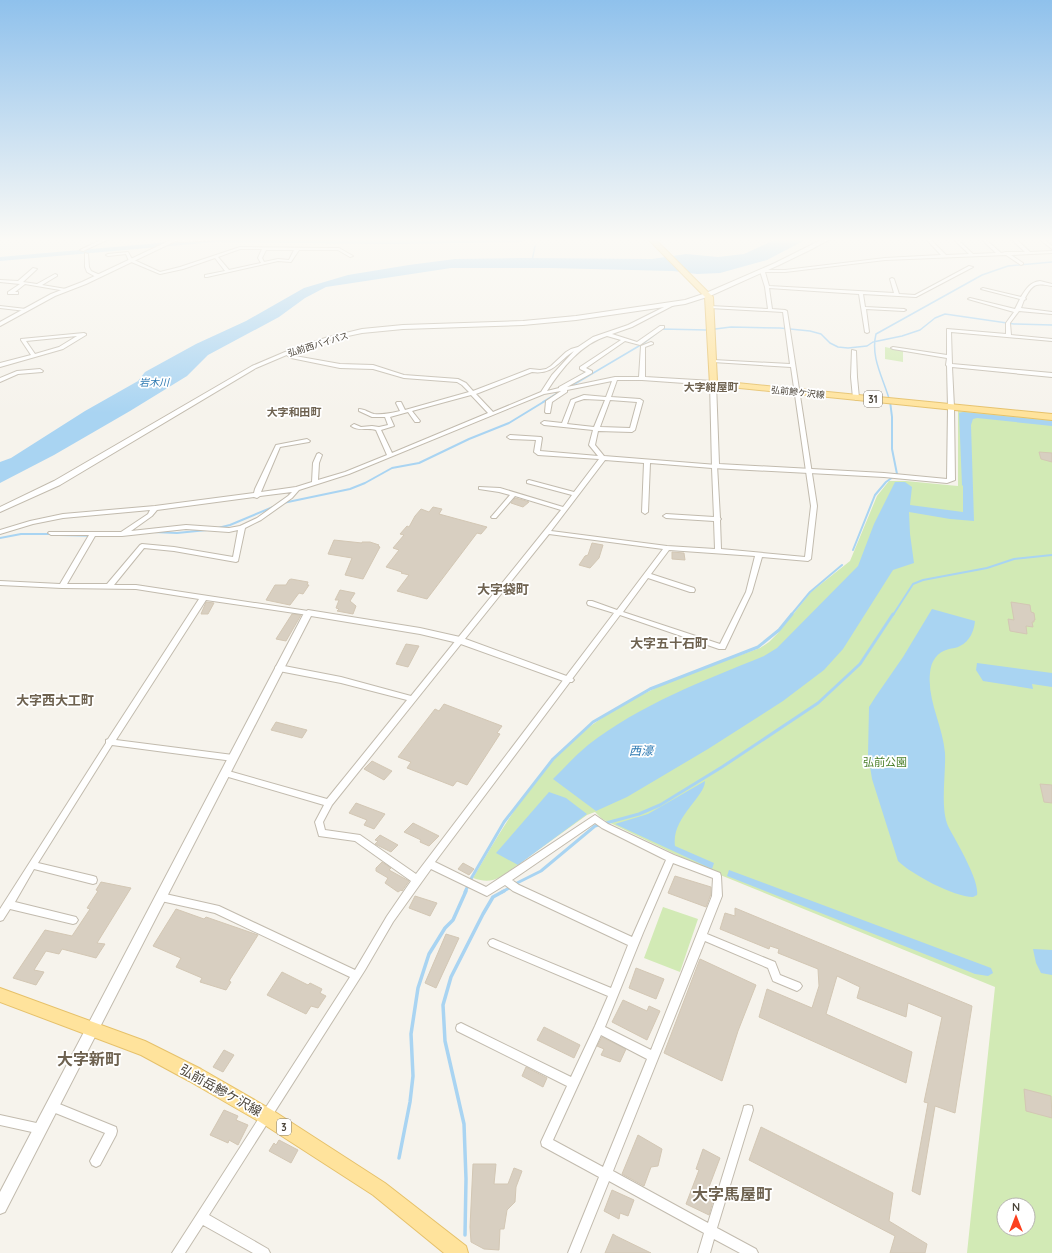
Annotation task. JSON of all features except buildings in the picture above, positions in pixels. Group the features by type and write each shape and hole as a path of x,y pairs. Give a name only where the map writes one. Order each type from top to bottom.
{"main road":[{"path":"708,296 710,300 712,329 713,383"},
{"name":"弘前鰺ケ沢線","path":"713,383 1052,417"},
{"name":"弘前岳鰺ケ沢線","path":"0,995 93,1028 145,1049 195,1075 266,1116 379,1189 459,1253"}],"street":[{"path":"2,322 52,296"},
{"name":"弘前西バイパス","path":"0,510 57,483 254,367 287,353 327,339 362,331 403,327 523,323 576,318 685,302 697,296"},
{"path":"768,296 770,310"},
{"path":"862,296 867,332"},
{"path":"1009,336 1008,324 1012,320 1024,299 1014,296"},
{"path":"970,299 1017,310 1052,314"},
{"path":"543,393 554,376 580,348 595,338 646,318 672,304"},
{"path":"0,307 26,310"},
{"path":"548,532 667,548 808,559 814,506 810,471 786,328 785,311 710,307"},
{"path":"864,308 904,310"},
{"path":"607,334 638,344 662,327"},
{"path":"510,437 539,438 538,454 715,466 884,475 947,481 951,480 949,330 1052,340"},
{"path":"0,365 34,356 61,348 84,334 23,340 34,356"},
{"path":"556,391 590,372 582,368 624,340"},
{"path":"642,378 643,346 650,343"},
{"path":"361,410 372,415 387,416 473,393 532,370 541,372 547,370 573,349 580,348"},
{"path":"893,348 949,357"},
{"path":"854,351 856,398"},
{"path":"287,353 293,358 340,366 373,367 404,376 458,381 464,384 491,413"},
{"path":"713,361 792,366"},
{"path":"949,365 1052,375"},
{"path":"0,380 18,373 40,371"},
{"path":"0,532 32,522 63,516 155,508 257,496 297,489 347,473 543,393 616,379 642,378 713,383 718,551"},
{"path":"603,458 592,445 596,429 616,379"},
{"path":"548,412 549,401 568,388"},
{"path":"544,423 596,429 632,430 640,401 584,397 573,401 564,425"},
{"path":"399,404 417,421"},
{"path":"354,426 362,430 371,427 378,429 391,426 387,416"},
{"path":"378,429 390,455"},
{"path":"257,496 258,489 278,446 306,441"},
{"path":"315,484 316,463 319,455"},
{"path":"417,880 357,838 322,833 319,822 329,803 548,532 603,458"},
{"path":"645,512 647,461"},
{"path":"529,482 576,494"},
{"path":"481,488 500,490 564,510"},
{"path":"51,533 122,534 186,527 229,530 242,527 259,519 290,497 297,489"},
{"path":"494,517 513,495"},
{"path":"122,534 150,515 155,508"},
{"path":"666,516 718,519"},
{"path":"109,586 142,546 174,549 236,560 242,527"},
{"path":"62,586 93,534"},
{"path":"178,1253 356,975 390,919 417,880 667,548"},
{"path":"590,603 722,647 749,592 759,555"},
{"path":"647,575 692,590"},
{"path":"0,583 136,587 420,631 460,640 569,680"},
{"path":"0,917 109,742 204,597"},
{"path":"0,1207 308,613"},
{"path":"279,668 341,680 412,699"},
{"path":"109,742 233,758"},
{"path":"225,773 329,803"},
{"path":"430,864 487,892 595,818 605,826 671,858 717,876 717,896 702,936 574,1253"},
{"path":"671,858 599,1029 546,1142 752,1253"},
{"path":"32,865 94,880"},
{"path":"505,880 516,888 634,943"},
{"path":"161,897 216,909 356,975"},
{"path":"8,904 73,920"},
{"path":"702,936 772,965 776,978 798,986"},
{"path":"493,943 614,994"},
{"path":"462,1028 574,1084"},
{"path":"599,1029 653,1057"},
{"path":"52,1106 112,1132 96,1161"},
{"path":"704,1253 748,1110"},
{"path":"0,1120 41,1129"},
{"path":"201,1217 264,1253"}],"green space":[{"path":"885,347 903,351 903,362 885,359"},
{"name":"弘前公園","path":"958,411 1052,420 1052,1253 967,1253 995,987 708,870 602,819 595,812 587,815 502,876 488,881 473,878 527,792 560,753 579,735 599,720 637,697 677,679 760,648 769,642 811,592 850,561 877,496 889,481 906,481 958,486"},
{"path":"663,907 698,919 680,972 644,958"}],"water":[{"name":"岩木川","path":"289,296 308,296 279,317 208,355 187,376 130,411 54,455 0,483 0,462 11,458 85,411 138,381 145,372 196,344 246,321"},
{"name":"西濠","path":"963,412 1052,421 1052,426 977,418 973,419 971,425 974,521 950,519 909,512 914,563 893,570 843,649 824,670 783,701 708,749 627,797 596,811 553,779 588,745 629,717 673,694 764,656 777,648 858,566 874,524 895,482 905,482 912,487 910,505 963,512 959,413"},
{"path":"932,609 975,621 974,628 969,639 959,647 941,652 933,661 930,673 933,703 944,743 944,810 948,826 975,880 977,895 973,897 955,893 933,884 898,861 872,779 868,754 869,707 903,657"},
{"path":"977,663 1052,673 1052,687 1032,684 1033,689 983,681 976,670"},
{"path":"705,781 704,787 700,794 678,826 675,836 675,846 714,863 712,869 615,824 648,814"},
{"path":"549,792 566,798 587,814 518,865 496,853"},
{"path":"729,870 991,968 993,973 988,976 975,974 727,876"},
{"path":"1033,949 1052,950 1052,975 1041,973 1036,963"}],"waterway":[{"path":"875,342 876,334 943,296"},
{"path":"875,342 902,336 920,330 935,318 945,314 1014,324 1052,325"},
{"path":"573,385 644,343 662,329 707,330 731,327 780,328 810,331 821,334 830,343 838,347 848,348 867,346 875,342"},
{"path":"875,342 876,360 890,402"},
{"path":"543,402 556,394"},
{"path":"283,503 350,489 365,483 392,468 419,463 469,439 509,423 545,401"},
{"path":"853,550 875,495 886,482 897,474 892,449 892,417 890,401"},
{"path":"218,528 230,525 273,507"},
{"path":"154,532 177,533 207,530"},
{"path":"0,538 21,534 52,534"},
{"path":"59,535 102,536"},
{"path":"893,615 913,584 923,580 987,568 1014,559 1052,555"},
{"path":"791,615 810,592 842,565"},
{"path":"465,892 504,822 553,759 593,722 650,689 758,647 779,630 792,614"},
{"path":"515,884 541,871 595,826 639,814 660,805 722,767 818,703 860,664 893,614"},
{"path":"502,892 511,887"},
{"path":"399,1158 410,1102 413,1076 411,1034 418,988 429,954 445,928 453,920 466,891"},
{"path":"465,1235 466,1179 464,1124 445,1041 443,1005 451,977 483,914 493,897 504,891"}],"district":[{"name":"大字紺屋町","path":"711,387"},
{"name":"大字和田町","path":"294,412"},
{"name":"大字袋町","path":"503,589"},
{"name":"大字五十石町","path":"669,643"},
{"name":"大字西大工町","path":"55,700"},
{"name":"大字新町","path":"89,1059"},
{"name":"大字馬屋町","path":"732,1194"}]}
